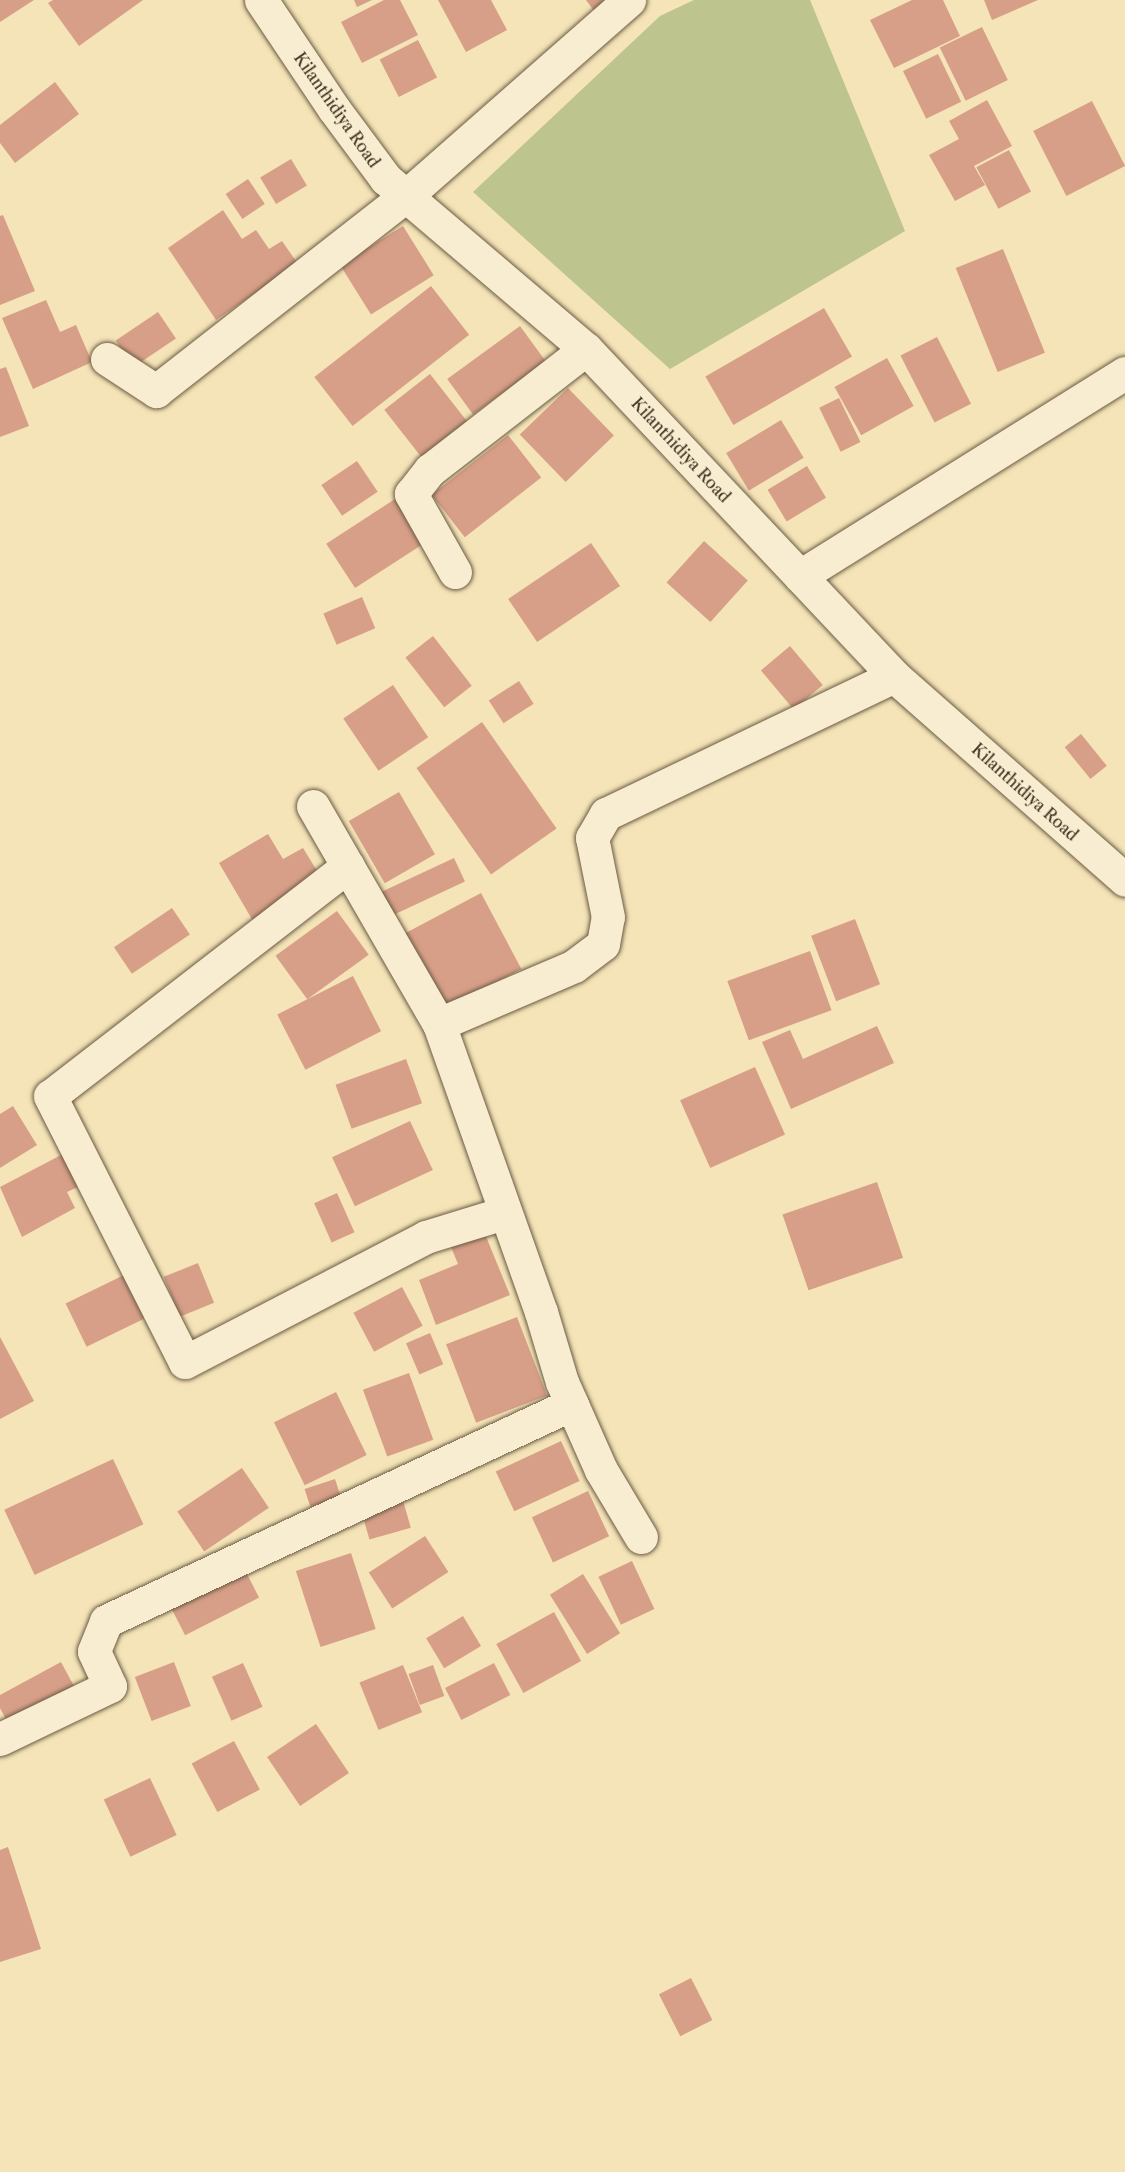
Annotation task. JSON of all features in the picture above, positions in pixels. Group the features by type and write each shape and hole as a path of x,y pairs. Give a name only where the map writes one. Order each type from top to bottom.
{"street":[{"name":"Kilanthidiya Road","path":"261,0 334,110 386,179 586,349 894,676 1125,880"},
{"path":"107,359 156,391 406,196 629,0"},
{"path":"455,572 411,494 430,470 586,349"},
{"path":"800,576 1125,373"},
{"path":"439,1024 574,966 603,944 608,917 592,838 606,814 894,676"},
{"path":"313,806 439,1024 572,1404 601,1470 640,1537"},
{"path":"348,866 50,1096 185,1362 426,1237 504,1213"},
{"path":"0,1738 110,1686 94,1651 106,1621 572,1404"}],"green space":[{"path":"694,0 810,0 905,231 670,369 473,192 660,16"}],"building":[{"path":"0,0 34,0 0,22"},
{"path":"53,0 143,0 79,46 48,3"},
{"path":"354,0 372,0 357,7"},
{"path":"384,0 400,0 418,35 362,63 341,22"},
{"path":"438,0 491,0 507,30 466,52"},
{"path":"586,0 610,0 595,12"},
{"path":"912,0 943,0 960,36 894,68 870,20"},
{"path":"984,0 1038,0 992,20"},
{"path":"982,27 1008,80 966,101 940,48"},
{"path":"418,40 437,77 399,97 380,60"},
{"path":"938,54 961,102 926,119 903,71"},
{"path":"55,82 79,114 15,163 0,143 0,125"},
{"path":"987,100 1012,146 974,166 985,185 955,201 929,155 959,139 949,121"},
{"path":"1092,101 1125,166 1066,196 1033,131"},
{"path":"1009,150 1031,191 998,209 976,167"},
{"path":"291,159 307,186 276,204 260,178"},
{"path":"248,179 265,204 242,219 226,194"},
{"path":"223,210 242,239 256,230 269,249 282,241 298,264 216,320 168,248"},
{"path":"3,215 35,291 0,305 0,216"},
{"path":"403,226 434,275 371,314 340,265"},
{"path":"1003,249 1045,353 998,372 956,268"},
{"path":"431,286 469,335 353,426 314,377"},
{"path":"46,300 60,332 76,325 92,362 33,389 2,318"},
{"path":"824,308 852,356 733,425 705,377"},
{"path":"158,312 176,339 134,367 116,341"},
{"path":"520,326 546,362 473,414 447,379"},
{"path":"937,337 971,404 935,422 900,356"},
{"path":"887,358 914,406 861,435 835,387"},
{"path":"6,367 29,426 0,437 0,369"},
{"path":"430,374 468,423 422,459 384,410"},
{"path":"568,388 614,435 566,482 520,435"},
{"path":"839,398 860,442 841,452 819,408"},
{"path":"781,420 804,458 749,491 726,453"},
{"path":"508,435 541,478 465,537 432,495"},
{"path":"357,461 378,492 342,516 321,485"},
{"path":"807,466 826,498 787,521 768,490"},
{"path":"395,499 424,543 355,588 326,544"},
{"path":"704,541 748,580 710,622 667,583"},
{"path":"591,543 620,586 537,642 508,599"},
{"path":"362,597 375,628 337,645 323,613"},
{"path":"433,636 472,686 444,707 405,658"},
{"path":"790,646 823,685 794,709 761,670"},
{"path":"519,681 534,704 504,723 489,701"},
{"path":"393,685 428,737 378,771 343,719"},
{"path":"482,722 557,828 491,874 416,768"},
{"path":"1081,734 1107,766 1090,779 1065,747"},
{"path":"399,792 435,854 385,883 349,821"},
{"path":"268,834 283,859 303,848 322,879 253,921 219,863"},
{"path":"454,858 465,882 392,916 381,892"},
{"path":"481,893 521,969 444,1010 403,934"},
{"path":"172,908 190,935 132,974 114,947"},
{"path":"337,911 369,955 307,999 276,956"},
{"path":"855,919 880,984 836,1001 811,936"},
{"path":"810,951 832,1010 749,1040 727,981"},
{"path":"353,976 381,1031 305,1070 277,1015"},
{"path":"877,1026 894,1063 791,1109 762,1042 790,1030 803,1059"},
{"path":"406,1059 422,1103 352,1129 336,1085"},
{"path":"755,1067 785,1135 710,1168 680,1100"},
{"path":"13,1106 37,1145 0,1168 0,1114"},
{"path":"410,1121 433,1170 355,1206 332,1157"},
{"path":"63,1154 80,1186 67,1192 75,1208 22,1237 0,1187"},
{"path":"877,1182 903,1258 808,1290 782,1215"},
{"path":"337,1193 354,1232 332,1242 314,1203"},
{"path":"485,1234 510,1295 436,1325 419,1280 458,1264 451,1247"},
{"path":"198,1263 214,1303 180,1317 164,1277"},
{"path":"124,1275 145,1318 87,1347 66,1303"},
{"path":"402,1287 423,1326 374,1352 353,1313"},
{"path":"517,1317 547,1395 476,1423 446,1344"},
{"path":"430,1333 443,1364 419,1374 406,1343"},
{"path":"0,1337 34,1401 0,1419"},
{"path":"409,1373 433,1440 387,1456 363,1390"},
{"path":"336,1392 367,1455 305,1485 274,1422"},
{"path":"561,1441 580,1481 514,1511 496,1471"},
{"path":"113,1459 143,1524 35,1575 4,1510"},
{"path":"242,1468 269,1508 204,1551 177,1512"},
{"path":"335,1479 341,1497 310,1507 305,1489"},
{"path":"588,1491 609,1536 553,1563 532,1517"},
{"path":"402,1497 411,1528 369,1540 361,1509"},
{"path":"425,1536 448,1572 392,1609 369,1572"},
{"path":"351,1553 376,1629 321,1647 296,1571"},
{"path":"632,1561 654,1609 621,1625 598,1577"},
{"path":"245,1570 259,1598 185,1635 171,1608"},
{"path":"583,1574 620,1633 587,1654 550,1595"},
{"path":"554,1612 581,1661 523,1693 496,1644"},
{"path":"463,1616 481,1646 444,1668 426,1638"},
{"path":"61,1662 75,1688 9,1725 0,1708 0,1695"},
{"path":"174,1662 191,1706 152,1721 135,1677"},
{"path":"243,1663 263,1707 231,1721 212,1677"},
{"path":"494,1663 510,1695 461,1720 445,1688"},
{"path":"403,1665 422,1712 379,1730 359,1683"},
{"path":"433,1665 444,1696 420,1705 409,1674"},
{"path":"316,1724 349,1773 300,1806 267,1757"},
{"path":"234,1741 260,1790 217,1812 192,1764"},
{"path":"150,1778 177,1835 130,1857 104,1800"},
{"path":"8,1847 41,1949 0,1962 0,1850"},
{"path":"691,1978 712,2020 680,2036 659,1994"}]}
